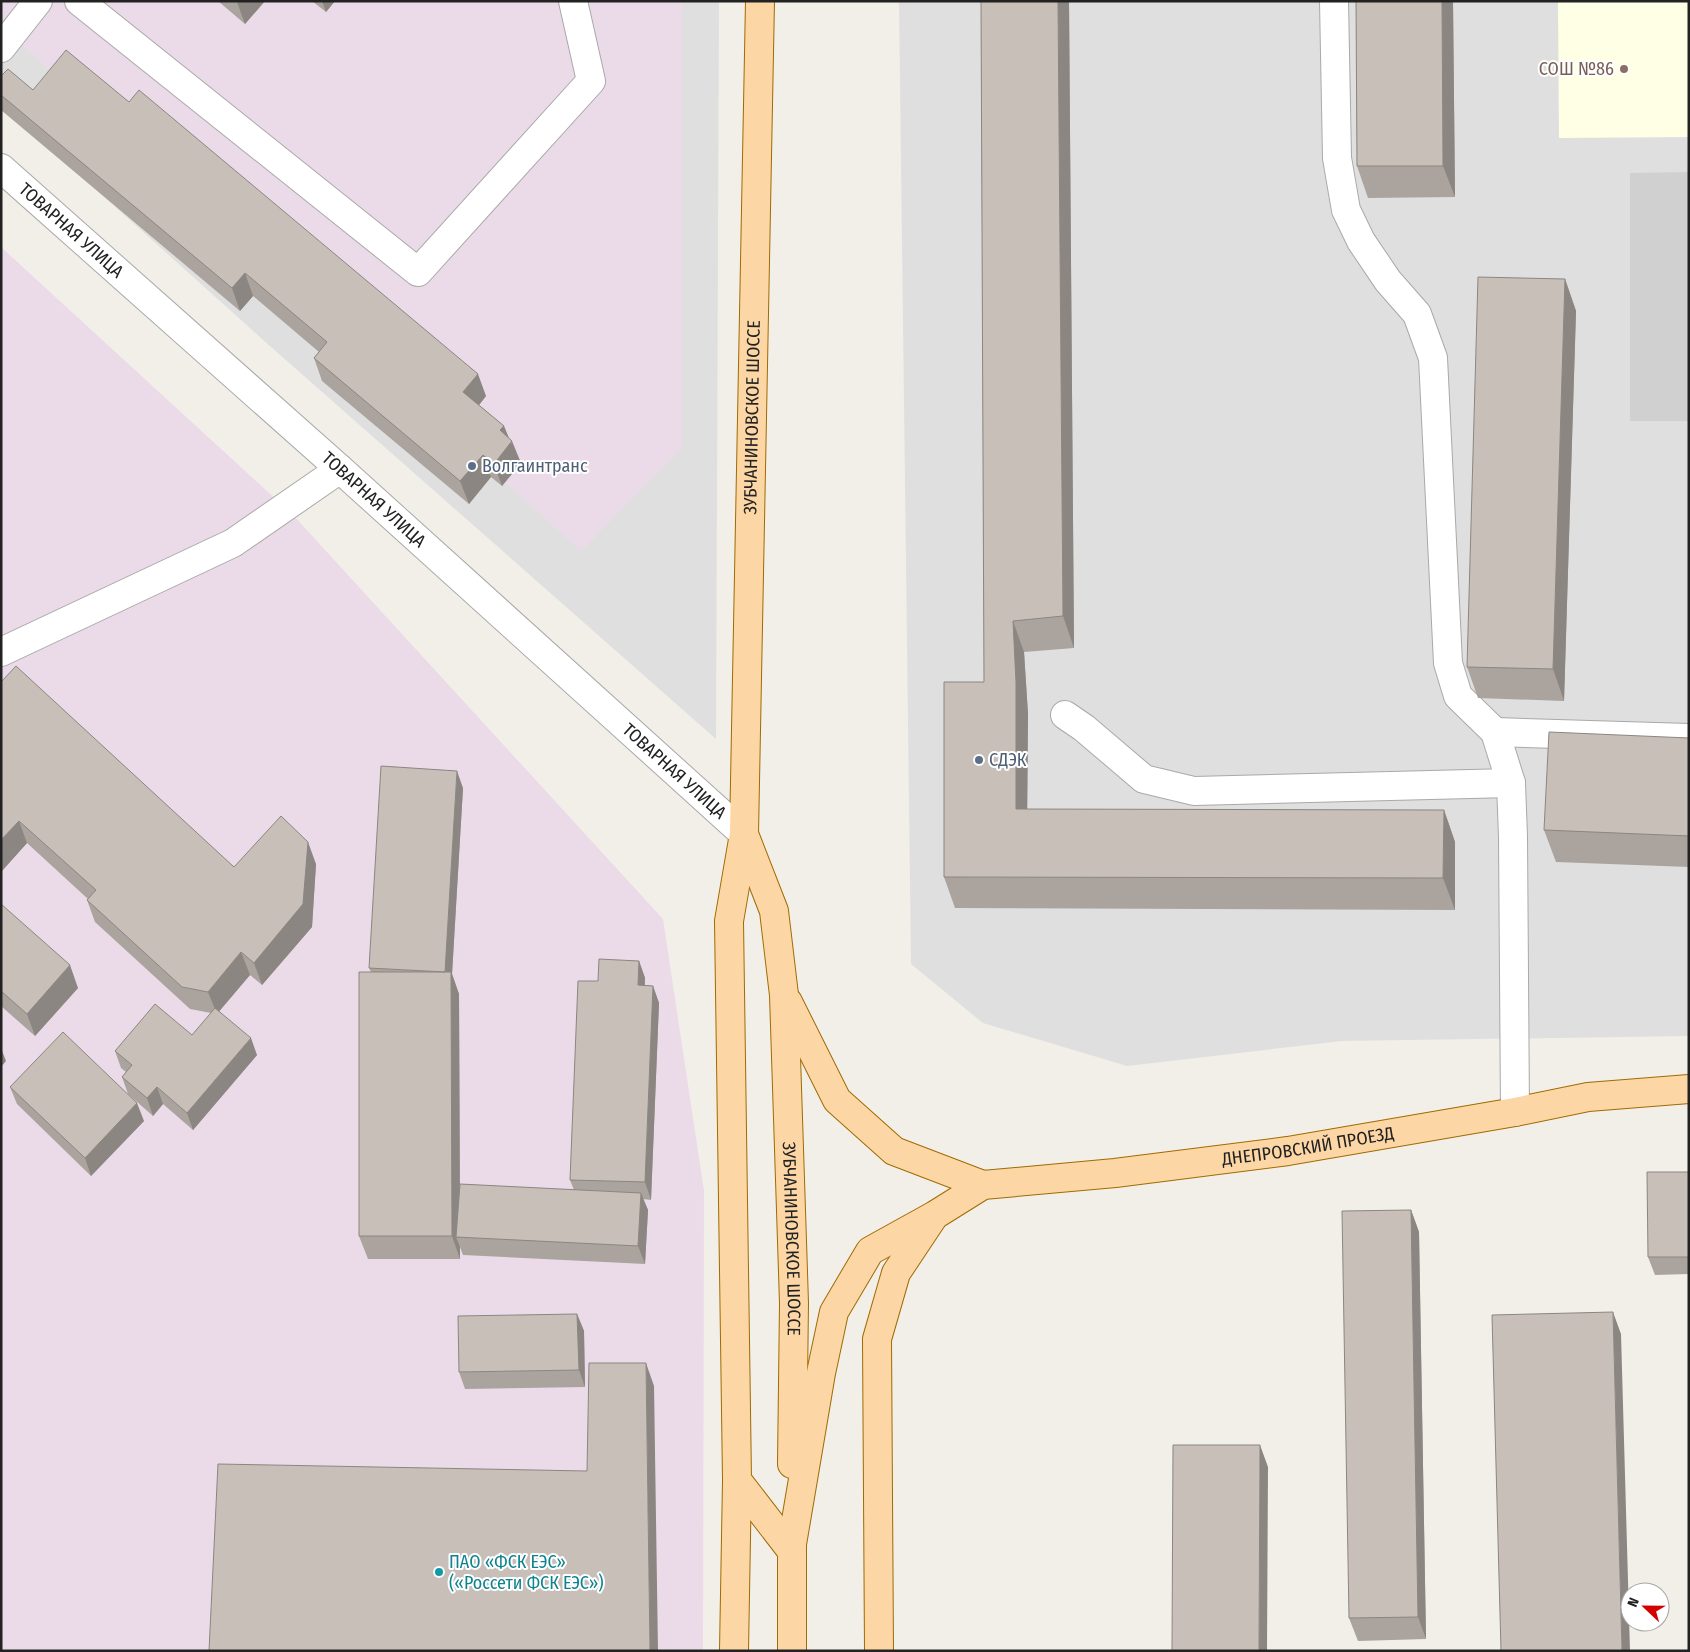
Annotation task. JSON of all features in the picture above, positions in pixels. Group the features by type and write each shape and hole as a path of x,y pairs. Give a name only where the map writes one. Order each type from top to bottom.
{"main road":[{"name":"ЗУБЧАНИНОВСКОЕ ШОССЕ","path":"734,1651 737,1480 729,921 744,834 760,1"},
{"name":"ЗУБЧАНИНОВСКОЕ ШОССЕ","path":"744,834 774,911 784,995 794,1303 791,1550 792,1651"},
{"path":"784,995 837,1100 894,1151 983,1185"},
{"name":"ДНЕПРОВСКИЙ ПРОЕЗД","path":"791,1550 821,1373 834,1312 870,1251 935,1215 983,1185 1116,1172 1288,1151 1515,1112 1588,1097 1689,1090"},
{"path":"880,1651 877,1338 896,1272 935,1215"},
{"path":"737,1480 791,1550"}],"street":[{"path":"1,48 38,1"},
{"path":"80,1 418,272 591,81 573,1"},
{"path":"1334,1 1337,158 1346,210 1360,241 1388,281 1416,314 1433,358 1448,663 1458,696 1495,732 1511,783 1515,1112"},
{"name":"ТОВАРНАЯ УЛИЦА","path":"1,168 340,468 744,834"},
{"path":"1,652 233,543 340,468"},
{"path":"1065,715 1084,728 1144,779 1194,791 1511,783"},
{"path":"1495,732 1689,738"}],"shaded area":[{"path":"1,1 719,1 716,739 262,339 1,104"},
{"path":"1,1 682,1 682,447 581,551 1,26"},
{"path":"899,1 1689,1 1689,1036 1342,1041 1127,1066 983,1023 911,964"},
{"name":"СОШ №86","path":"1558,1 1689,1 1689,137 1559,138"},
{"path":"1689,172 1689,421 1630,421 1630,173"},
{"path":"1,247 293,515 663,919 704,1191 703,1651 1,1651"}],"building":[{"path":"981,1 1058,1 1063,616 1013,621 1016,682 1016,809 1444,810 1443,878 944,877 944,682 984,682"},
{"path":"1356,1 1442,1 1443,166 1357,166"},
{"path":"66,50 129,102 139,90 478,374 463,392 504,426 500,430 512,441 494,464 483,455 460,481 314,358 327,342 245,273 232,288 1,95 1,76 8,69 33,90"},
{"path":"1478,277 1565,279 1553,669 1467,667"},
{"path":"16,666 234,867 281,816 308,842 303,904 254,963 241,952 208,992 182,987 87,900 96,890 19,821 1,840 1,682"},
{"path":"1549,732 1689,738 1689,836 1544,830"},
{"path":"381,766 457,771 445,972 369,968"},
{"path":"1,904 70,965 27,1014 1,991"},
{"path":"599,959 639,961 638,985 653,986 645,1182 570,1180 578,981 598,981"},
{"path":"359,972 451,972 452,1236 359,1236"},
{"path":"155,1004 192,1035 215,1008 251,1038 187,1113 157,1087 147,1098 122,1077 132,1065 115,1051"},
{"path":"63,1032 137,1103 85,1158 10,1087"},
{"path":"1647,1172 1689,1172 1689,1257 1648,1257"},
{"path":"460,1184 641,1193 638,1246 456,1237"},
{"path":"1411,1210 1418,1617 1349,1618 1342,1211"},
{"path":"1613,1312 1622,1651 1501,1651 1492,1315"},
{"path":"577,1314 579,1370 459,1372 458,1316"},
{"name":"ПАО «ФСК ЕЭС» («Россети ФСК ЕЭС»)","path":"589,1363 646,1363 650,1651 209,1651 218,1464 587,1471"},
{"path":"1173,1445 1260,1445 1259,1651 1172,1651"}],"place":[{"name":"СОШ №86","path":"1624,69"},
{"name":"Волгаинтранс","path":"472,466"},
{"name":"СДЭК","path":"979,760"},
{"name":"ПАО «ФСК ЕЭС» («Россети ФСК ЕЭС»)","path":"439,1572"}]}
